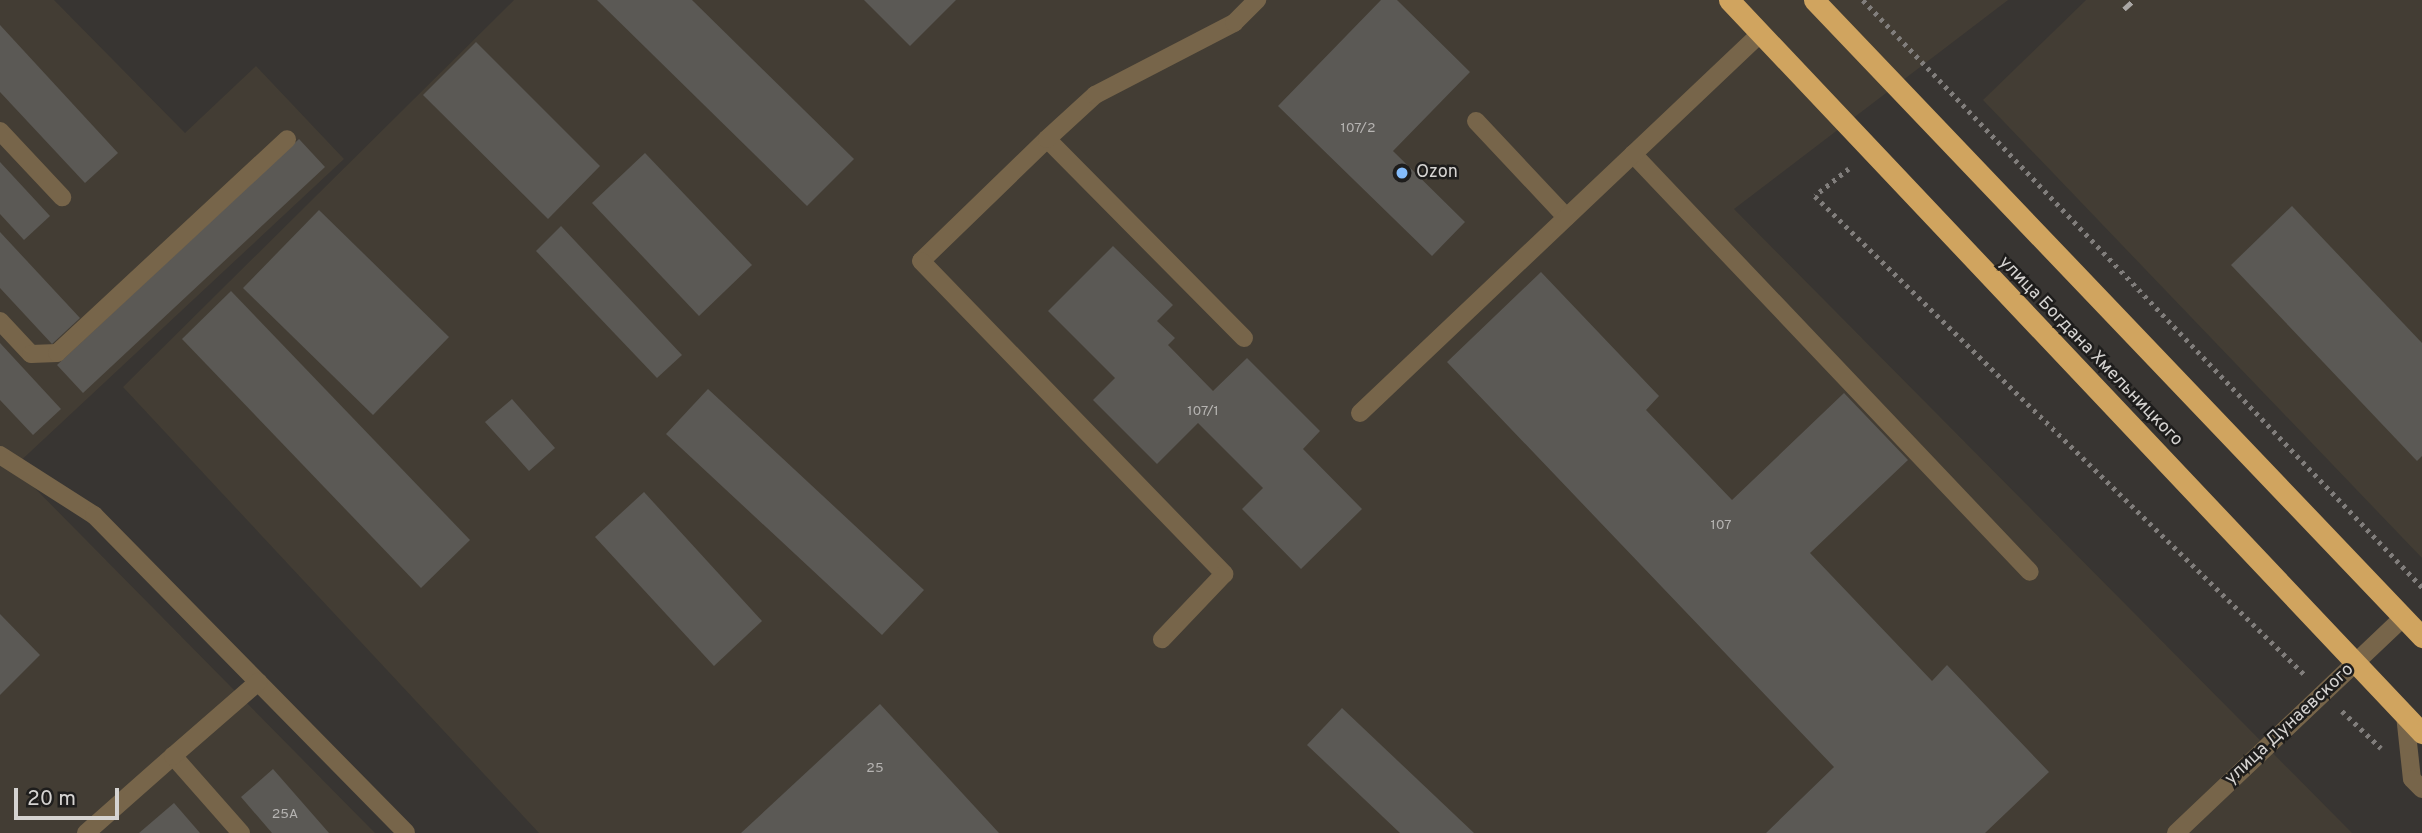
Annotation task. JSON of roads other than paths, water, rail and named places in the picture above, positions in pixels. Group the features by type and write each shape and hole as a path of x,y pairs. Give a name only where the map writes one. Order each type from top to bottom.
{"highway":[{"name":"улица Богдана Хмельницкого","path":"1729,0 2422,733"},
{"path":"1814,0 2422,637"}],"street":[{"path":"1162,639 1224,574 921,261 1095,95 1234,23 1257,0"},
{"path":"1360,413 1762,33"},
{"path":"1476,121 1566,217"},
{"path":"0,131 62,197"},
{"path":"0,321 31,354 57,353 287,139"},
{"path":"1047,139 1244,338"},
{"path":"1633,154 2029,572"},
{"path":"0,455 93,515 406,833"},
{"name":"улица Дунаевского","path":"2176,833 2403,617"},
{"path":"86,833 258,682"},
{"path":"2405,715 2417,784"},
{"path":"173,756 241,833"}],"railway":[{"path":"2124,9 2134,0"}],"place":[{"name":"Ozon","path":"1402,173"}]}
